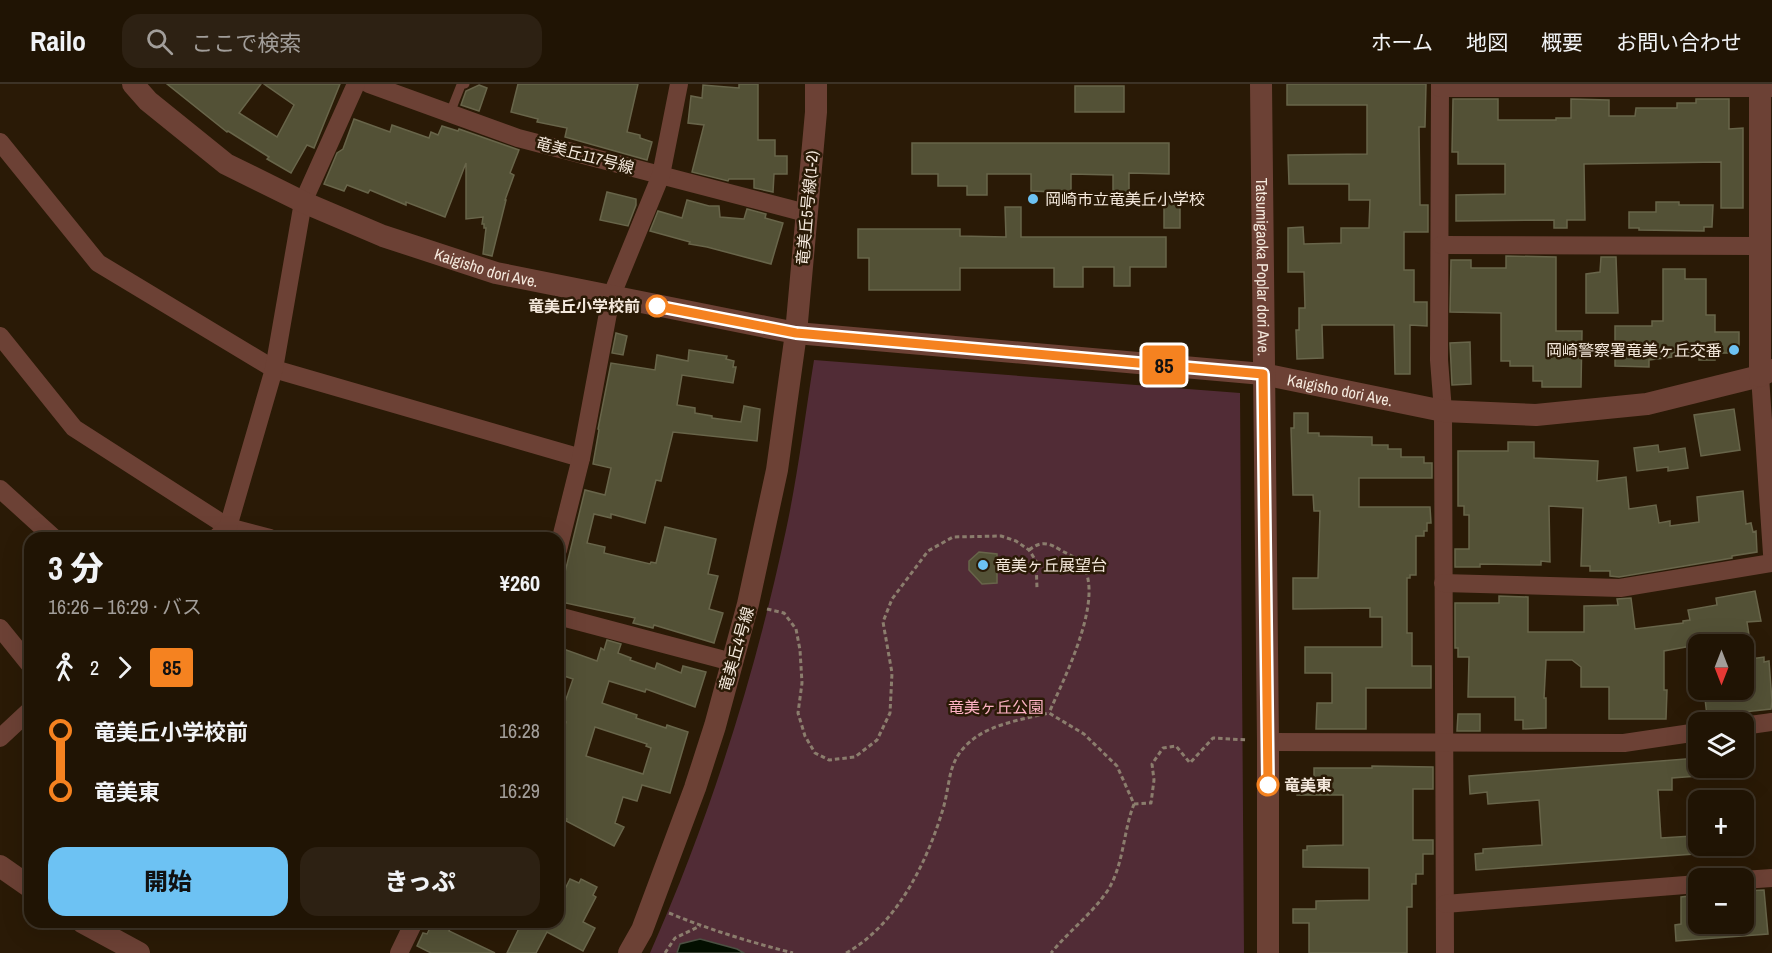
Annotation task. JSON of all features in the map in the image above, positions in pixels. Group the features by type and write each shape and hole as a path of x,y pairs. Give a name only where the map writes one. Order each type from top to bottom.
{"street":[{"name":"Kaigisho dori Ave.","path":"133,84 148,101 226,164 303,202 383,236 496,273 796,333 1263,374 1443,411 1536,415 1647,404 1766,373"},
{"path":"222,532 274,369 303,202 356,84"},
{"name":"竜美丘117号線","path":"369,84 518,138 806,213"},
{"path":"562,532 581,458 611,297 661,175 679,84"},
{"name":"竜美丘5号線(1-2)","path":"796,333 816,112 816,84"},
{"name":"Tatsumigaoka Poplar dori Ave.","path":"1261,84 1268,953"},
{"path":"1445,953 1443,411 1439,360 1440,86 1764,86 1758,246 1766,373 1772,554"},
{"path":"0,142 98,263 274,369 581,458"},
{"path":"1441,245 1758,246"},
{"name":"竜美丘4号線","path":"629,953 642,930 695,788 715,726 748,604 777,470 796,333"},
{"path":"0,336 74,428 221,532"},
{"path":"0,489 47,532"},
{"path":"1443,584 1620,588 1772,563"},
{"path":"564,618 732,662"},
{"path":"0,628 24,658"},
{"path":"0,738 24,716"},
{"path":"1754,724 1772,722"},
{"path":"1268,742 1624,743 1688,733"},
{"path":"0,866 24,883"},
{"path":"1754,879 1772,878"},
{"path":"1445,904 1688,885"},
{"path":"93,928 139,953"},
{"path":"399,953 411,928"}],"lane":[{"path":"450,113 461,85 465,84"}],"path":[{"path":"748,604 784,613 796,629 802,683 798,713 805,736 815,753 829,760 855,758 877,740 890,713 892,673 883,622 892,599 928,551 953,537 1001,536 1016,541 1029,550 1036,561 1037,588"},
{"path":"1029,550 1037,544 1048,542 1081,562 1087,576 1088,601 1083,630 1049,713"},
{"path":"846,953 860,946 897,907 908,891 928,852 943,808 953,762 976,737 1007,723 1049,713 1084,734 1117,766 1134,804 1128,818 1123,850 1109,888 1092,910 1051,953"},
{"path":"1134,804 1151,803 1154,780 1152,764 1163,748 1176,746 1190,763 1213,738 1228,737 1268,742"},
{"path":"650,905 744,941 793,953"},
{"path":"665,953 675,938 700,926"}],"green space":[{"name":"竜美ヶ丘公園","path":"814,360 1240,393 1244,953 650,953 711,798 760,638 790,509"}],"shaded area":[{"path":"700,939 744,953 677,953 680,944"}],"building":[{"path":"167,84 261,84 239,113 277,137 294,105 264,84 340,84 314,148 307,145 291,173 227,132"},
{"path":"518,84 638,84 627,132 640,135 640,138 652,142 647,160 565,137 567,128 537,122 538,119 511,112"},
{"path":"739,84 758,84 758,140 775,140 775,156 787,156 787,174 774,174 773,192 754,188 754,179 729,179 728,181 692,172 704,125 688,123 691,96 702,98 703,85 739,88"},
{"path":"1287,84 1426,84 1425,127 1419,127 1420,205 1428,205 1428,232 1404,232 1404,270 1414,270 1414,302 1427,302 1427,326 1410,325 1410,374 1395,374 1394,325 1322,325 1323,358 1297,359 1296,330 1299,330 1299,308 1305,308 1304,272 1288,272 1288,228 1303,227 1304,244 1341,243 1341,228 1369,228 1370,200 1349,200 1349,184 1289,184 1288,155 1367,154 1367,105 1287,105"},
{"path":"479,85 487,88 479,111 461,105 466,91"},
{"path":"1075,86 1124,86 1124,112 1075,112"},
{"path":"1453,99 1498,99 1498,120 1556,120 1556,118 1571,118 1571,99 1609,100 1609,116 1635,116 1636,108 1677,108 1677,103 1696,103 1696,99 1729,99 1729,129 1743,128 1743,208 1721,208 1721,162 1584,164 1585,220 1567,220 1567,228 1554,228 1554,220 1456,221 1456,195 1505,194 1505,164 1458,164 1458,152 1452,152"},
{"path":"354,119 390,132 392,125 429,138 431,132 438,135 442,126 458,131 459,129 519,150 510,173 514,175 505,200 492,256 483,254 486,228 482,224 483,217 466,219 466,163 445,217 406,202 406,205 370,190 368,193 347,185 344,191 324,184 337,153 343,149"},
{"path":"912,143 1169,143 1169,174 1129,173 1129,192 1113,192 1113,175 1071,174 1071,192 1057,192 1031,191 1031,174 987,174 987,195 967,195 967,186 938,186 938,174 912,174"},
{"path":"607,192 636,199 628,226 600,220"},
{"path":"1164,195 1180,195 1180,228 1164,228"},
{"path":"687,200 709,206 719,206 720,217 744,219 747,209 766,214 765,218 783,223 771,264 689,244 690,242 650,231 658,211 682,218"},
{"path":"1656,202 1713,205 1712,227 1704,227 1704,231 1629,228 1629,212 1656,212"},
{"path":"1005,207 1021,207 1021,237 1166,237 1166,267 1130,267 1130,286 1114,286 1114,267 1083,267 1083,287 1054,287 1054,268 960,268 960,290 869,290 869,258 858,258 858,229 960,229 960,236 1006,237"},
{"path":"1506,256 1556,257 1556,331 1582,331 1581,387 1542,387 1542,381 1533,381 1533,366 1510,366 1510,361 1501,361 1501,313 1450,312 1451,260 1471,260 1471,268 1506,268"},
{"path":"1601,257 1616,257 1618,313 1586,313 1586,274 1600,272"},
{"path":"1663,269 1685,269 1685,279 1706,279 1706,315 1715,315 1715,332 1739,332 1739,353 1715,353 1715,360 1699,360 1699,353 1672,353 1672,357 1649,360 1649,367 1615,366 1615,326 1652,326 1652,321 1663,321"},
{"path":"616,333 627,336 623,355 612,353"},
{"path":"1470,342 1471,384 1452,385 1450,343"},
{"path":"689,350 727,356 726,359 734,361 733,367 736,367 733,383 682,375 677,405 695,408 695,413 712,416 712,418 741,422 744,406 760,409 757,441 673,432 661,481 656,480 645,523 611,514 611,518 594,514 587,543 605,547 604,553 650,564 651,562 656,563 665,527 716,539 708,574 718,576 709,609 723,613 714,643 654,625 653,628 633,623 635,618 564,603 564,576 585,490 605,495 611,468 593,464 611,363 655,370 657,355 688,361"},
{"path":"1734,409 1740,450 1701,456 1694,415"},
{"path":"1294,413 1308,413 1308,433 1319,433 1319,436 1372,437 1372,445 1388,445 1388,449 1401,449 1401,457 1424,457 1424,463 1432,463 1432,478 1359,478 1359,507 1430,507 1431,523 1427,523 1424,536 1416,536 1416,575 1410,575 1410,578 1407,578 1407,633 1412,633 1412,666 1431,666 1431,688 1366,688 1366,729 1316,729 1317,703 1332,703 1332,673 1305,673 1305,647 1382,647 1382,617 1370,617 1370,608 1293,609 1293,578 1318,578 1320,511 1314,511 1313,495 1293,495 1291,428 1294,428"},
{"path":"1508,442 1534,442 1534,458 1598,461 1597,481 1626,477 1629,509 1656,505 1659,523 1670,521 1670,526 1699,522 1697,497 1743,491 1746,524 1751,523 1753,532 1756,531 1757,552 1619,577 1610,576 1610,571 1590,571 1590,566 1581,566 1583,508 1549,506 1550,562 1541,561 1541,565 1480,564 1480,567 1455,567 1455,549 1469,549 1469,515 1464,515 1464,506 1458,506 1458,451 1508,451"},
{"path":"1658,445 1659,452 1685,448 1688,468 1668,471 1668,467 1637,471 1634,448"},
{"name":"竜美ヶ丘展望台","path":"979,552 997,554 997,583 982,584 969,570 969,561"},
{"path":"1755,591 1761,621 1747,622 1749,634 1688,634 1688,647 1664,651 1664,690 1667,690 1666,719 1609,719 1609,687 1581,687 1581,667 1572,660 1546,660 1544,698 1546,698 1546,728 1523,729 1523,720 1515,720 1515,697 1468,697 1469,657 1458,657 1458,648 1455,648 1455,603 1499,603 1499,596 1528,597 1528,632 1584,632 1584,606 1618,605 1617,599 1631,598 1635,629 1683,623 1683,621 1690,620 1688,610 1717,605 1716,598"},
{"path":"607,640 621,644 618,653 655,669 657,663 681,673 683,666 706,672 695,707 646,689 645,692 609,681 602,703 637,715 636,718 666,728 667,725 688,732 670,793 642,785 637,801 623,797 615,823 624,827 614,846 566,821 567,819 564,818 564,728 566,722 564,721 564,705 573,679 564,676 564,649 597,661 601,648 604,650","holes":["595,727 647,744 646,746 651,748 643,774 586,756"]},
{"path":"1764,657 1764,662 1769,661 1771,709 1707,712 1705,700 1754,700 1754,658"},
{"path":"1458,714 1480,714 1480,731 1457,731"},
{"path":"1688,759 1688,777 1672,778 1672,790 1658,790 1661,838 1688,836 1688,854 1476,870 1475,854 1483,853 1483,849 1542,845 1539,800 1488,804 1487,792 1470,794 1469,776"},
{"path":"1372,766 1433,767 1433,789 1413,789 1413,840 1433,840 1433,854 1423,854 1423,874 1416,874 1416,884 1412,884 1412,907 1407,907 1407,953 1309,953 1309,923 1293,923 1293,909 1316,909 1316,901 1369,900 1369,868 1303,867 1303,850 1307,850 1307,846 1343,845 1343,795 1297,795 1297,780 1314,780 1314,768 1372,768"},
{"path":"570,879 579,883 581,879 597,887 593,895 596,897 583,922 595,928 583,951 547,932 536,953 507,953 519,928 564,928 564,886 566,887"},
{"path":"1754,890 1764,890 1768,934 1676,941 1675,925 1681,924 1681,897 1688,896 1688,934 1754,934"},
{"path":"430,928 450,928 449,931 495,953 431,953 417,946 423,933 427,934"}],"bus line":[{"name":"85","path":"657,306 796,333 1263,374 1268,785"}],"place":[{"name":"岡崎市立竜美丘小学校","path":"1033,199"},
{"name":"竜美丘小学校前","path":"657,306"},
{"name":"岡崎警察署竜美ヶ丘交番","path":"1734,350"},
{"name":"竜美ヶ丘展望台","path":"983,565"},
{"name":"竜美東","path":"1268,785"}]}
